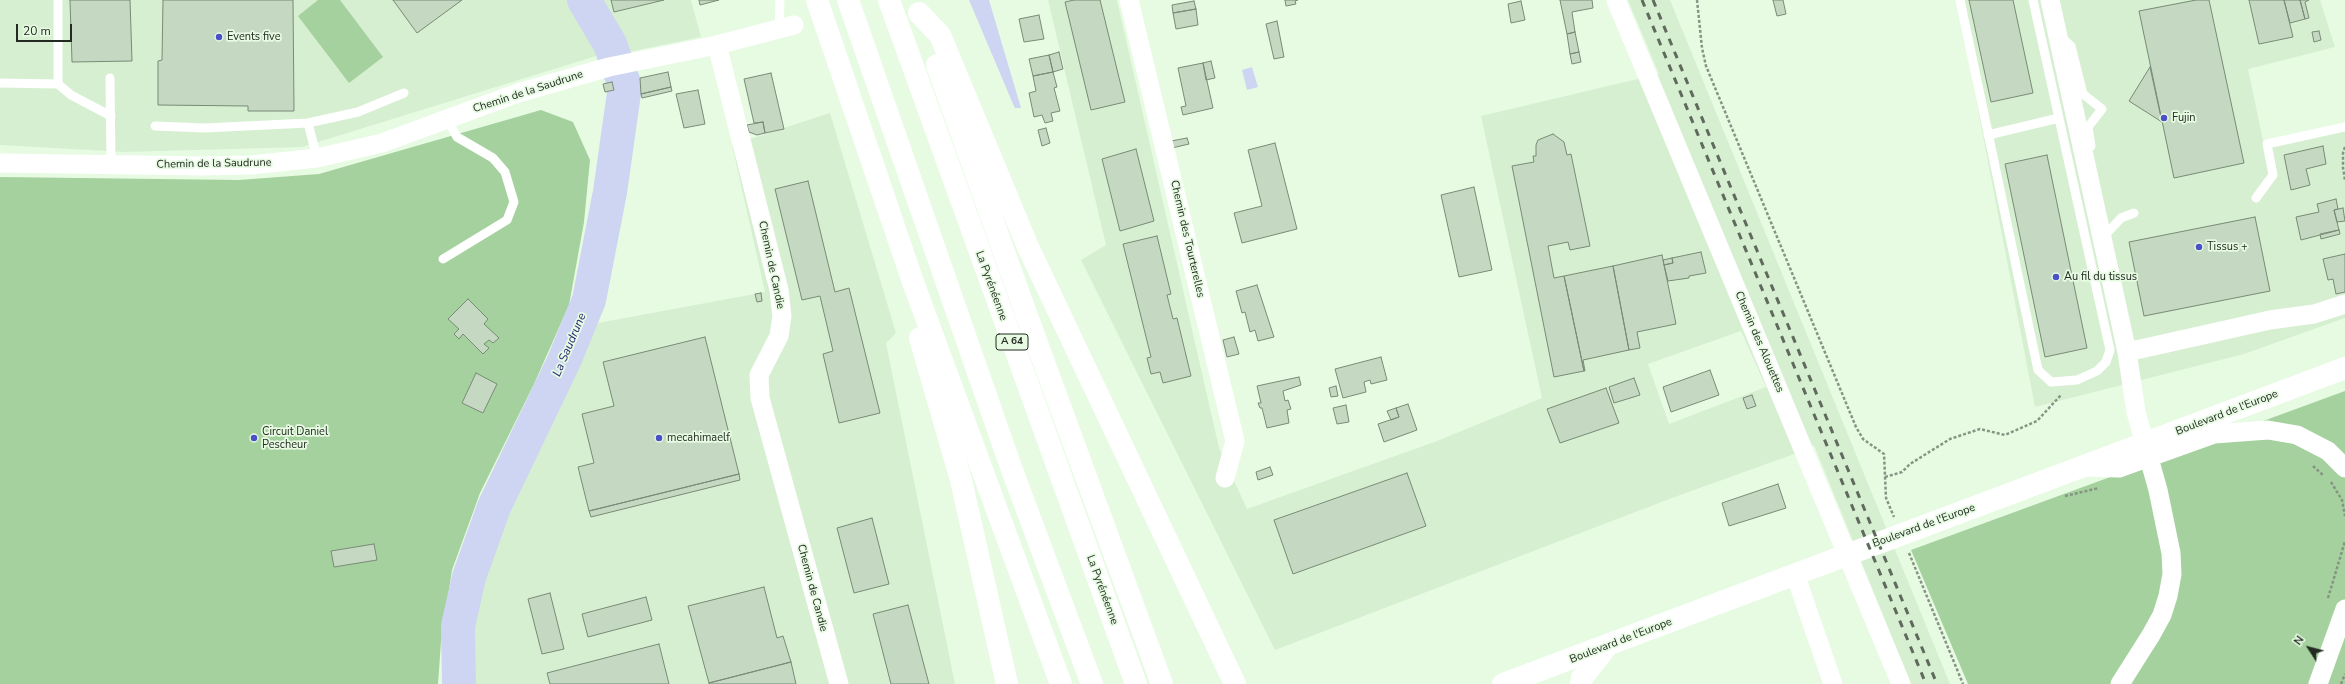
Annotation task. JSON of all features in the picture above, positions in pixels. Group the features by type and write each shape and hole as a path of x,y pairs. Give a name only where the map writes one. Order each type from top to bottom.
{"main road":[{"path":"817,0 913,282 1061,684"},
{"path":"848,0 1009,462 1092,684"},
{"name":"La Pyrénéenne","path":"889,0 1136,684"},
{"path":"917,6 1027,316 1162,684"},
{"path":"917,6 940,35 1028,247 1235,684"},
{"path":"913,282 912,311 961,480 1007,684"},
{"name":"Boulevard de l'Europe","path":"1503,684 2085,466 2116,462 2154,448 2345,368"},
{"path":"1581,684 1582,678 1607,646"}],"street":[{"name":"Chemin des Tourterelles","path":"1129,0 1235,442 1225,478"},
{"name":"Chemin des Alouettes","path":"1616,0 1902,684"},
{"path":"2050,0 2089,177 2102,244 2128,352 2136,412 2158,490 2171,553 2172,574 2168,596 2162,615 2152,635 2120,684"},
{"path":"717,45 786,27"},
{"name":"Chemin de la Saudrune","path":"0,163 251,165 317,158 382,143 518,93 608,67 630,61 717,45"},
{"name":"Chemin de Candie","path":"717,45 779,290 782,316 779,336 759,375 760,398 839,684"},
{"path":"2128,352 2270,320 2314,314 2345,304"},
{"path":"2154,448 2214,434 2268,430 2297,435 2328,451 2345,468"},
{"path":"1795,574 1833,684"},
{"path":"2318,684 2345,609"}],"lane":[{"path":"50,0 58,0 58,84"},
{"path":"780,0 786,27"},
{"path":"1960,0 2038,370 2051,382 2077,380 2098,371 2106,362 2110,350 2033,0"},
{"path":"2058,33 2071,46 2083,94 2102,109 2088,127 2095,164 2089,177"},
{"path":"110,78 111,165"},
{"path":"0,83 58,84 71,95 111,116"},
{"path":"156,126 205,128 308,123 358,112 404,93"},
{"path":"1988,135 2059,118"},
{"path":"443,259 507,220 514,202 505,172 494,158 457,137 448,119"},
{"path":"308,123 317,158"},
{"path":"2256,198 2273,175 2268,144 2345,127"},
{"path":"2102,244 2108,232 2121,218 2134,213"}],"path":[{"path":"1697,0 1702,48 1706,66 1856,427 1863,439 1884,454 1886,498 1895,520"},
{"path":"2345,148 2343,153 2345,178"},
{"path":"1885,478 1902,472 1910,464 1950,439 1980,429 2005,435 2037,421 2043,414"},
{"path":"2312,466 2332,483 2342,500 2345,516"},
{"path":"1906,548 1963,684"},
{"path":"2341,684 2345,674"}],"shaded area":[{"path":"0,0 570,0 606,53 302,147 124,152 0,145"},
{"path":"592,0 691,0 701,37 624,53"},
{"path":"1048,0 1117,0 1219,448 1247,509 1437,441 1542,398 1481,116 1659,74 1628,0 1670,0 1950,684 1911,684 1814,445 1797,453 1672,498 1275,650 1081,260 1106,245","holes":["1741,331 1766,387 1669,424 1648,364"]},
{"path":"1957,0 2320,0 2335,47 2248,69 2264,145 2345,127 2345,318 2244,354 2035,407"},
{"path":"830,113 896,333 886,343 955,684 466,684 470,617 494,529 598,323 765,292 732,145"}],"green space":[{"path":"318,0 340,0 383,57 349,83 298,16"},
{"name":"Circuit Daniel Pescheur","path":"541,110 573,122 590,160 584,222 569,305 534,384 480,493 452,570 441,642 438,684 0,684 0,177 239,180 319,174"},
{"path":"2345,391 2345,684 1968,684 1911,550"}],"water":[{"path":"969,0 989,0 1021,108 1015,108 1013,104"},
{"path":"1252,67 1258,87 1247,90 1242,70"}],"building":[{"path":"70,0 130,0 132,61 72,62"},
{"path":"163,0 293,0 294,111 248,111 248,106 158,105 158,61 162,60"},
{"path":"393,0 462,0 417,33"},
{"path":"611,0 664,0 614,12"},
{"path":"699,0 719,0 700,5"},
{"path":"1074,0 1100,0 1125,102 1091,110 1065,2"},
{"path":"1285,0 1298,0 1295,1 1296,4 1286,6"},
{"path":"1560,0 1592,0 1593,8 1572,12 1575,32 1567,34"},
{"path":"1773,0 1783,0 1786,14 1777,16"},
{"path":"1969,0 2013,0 2033,93 1991,102"},
{"path":"2196,0 2209,0 2244,163 2174,178 2139,11"},
{"path":"2249,0 2284,0 2293,37 2259,44"},
{"path":"2284,0 2300,0 2305,19 2290,23"},
{"path":"2300,0 2309,0 2305,2 2309,18 2305,19"},
{"path":"1194,1 1196,9 1173,13 1172,5"},
{"path":"1521,1 1525,20 1511,23 1508,4"},
{"path":"1196,9 1198,25 1176,29 1173,13"},
{"path":"1039,15 1044,39 1024,42 1019,19"},
{"path":"1277,21 1284,57 1274,59 1266,24"},
{"path":"2319,31 2321,40 2314,42 2312,32"},
{"path":"1575,32 1579,52 1570,54 1567,34"},
{"path":"1059,52 1063,69 1053,72 1049,55"},
{"path":"1579,52 1581,62 1572,64 1570,54"},
{"path":"1049,55 1053,72 1033,76 1029,59"},
{"path":"1211,61 1215,78 1206,80 1203,63"},
{"path":"1203,63 1213,108 1183,115 1181,107 1186,106 1178,68"},
{"path":"2150,67 2162,122 2129,101"},
{"path":"668,72 671,87 641,94 640,78"},
{"path":"1053,72 1057,87 1054,88 1060,111 1051,113 1053,121 1045,123 1042,115 1034,117 1029,93 1036,91 1033,76"},
{"path":"771,73 784,129 765,133 763,122 754,123 744,79"},
{"path":"612,82 614,90 605,92 603,84"},
{"path":"671,87 672,91 642,98 641,94"},
{"path":"698,90 705,124 684,128 676,94"},
{"path":"763,122 765,133 757,135 749,132 747,125"},
{"path":"1046,128 1050,143 1042,146 1038,130"},
{"path":"1553,134 1564,142 1567,155 1571,154 1590,246 1570,250 1568,242 1548,246 1554,278 1564,276 1584,371 1554,377 1512,166 1534,162 1533,156 1536,156 1536,145 1538,140"},
{"path":"1187,138 1189,144 1172,148 1171,141"},
{"path":"1275,143 1297,229 1242,243 1234,213 1262,206 1248,150"},
{"path":"2323,146 2326,164 2306,169 2310,185 2291,190 2284,155"},
{"path":"1136,149 1154,221 1120,231 1102,159"},
{"path":"2047,155 2087,348 2045,357 2005,164"},
{"path":"808,181 835,292 849,288 880,413 839,423 823,354 833,351 820,296 802,300 775,189"},
{"path":"1474,187 1492,270 1459,277 1441,195"},
{"path":"2336,199 2338,209 2334,210 2339,230 2301,240 2296,217 2319,212 2317,204"},
{"path":"2343,208 2345,221 2337,222 2334,210"},
{"path":"2255,217 2270,291 2144,316 2129,242"},
{"path":"2339,230 2340,234 2321,239 2320,234"},
{"path":"1157,236 1171,294 1167,295 1173,319 1177,318 1191,376 1163,383 1160,372 1151,374 1147,358 1151,357 1123,244"},
{"path":"1701,252 1706,273 1689,276 1689,278 1668,281 1664,265 1673,263 1672,258"},
{"path":"2345,254 2345,292 2336,294 2333,279 2328,280 2323,259"},
{"path":"1662,255 1676,324 1637,332 1640,348 1629,350 1613,266"},
{"path":"1672,258 1673,263 1664,265 1663,260"},
{"path":"1613,266 1629,350 1583,360 1584,371 1564,276"},
{"path":"1257,285 1274,337 1258,341 1255,330 1250,332 1245,312 1242,313 1236,291"},
{"path":"761,293 762,301 757,302 755,294"},
{"path":"468,299 488,319 484,324 499,338 493,343 489,340 484,344 489,348 483,354 463,334 459,339 454,334 459,329 448,319"},
{"name":"mecahimaelf","path":"705,337 739,474 589,511 578,467 594,463 582,414 614,406 603,362"},
{"path":"1234,337 1239,354 1227,357 1223,340"},
{"path":"1381,357 1387,380 1371,384 1370,380 1364,382 1366,392 1343,398 1335,369"},
{"path":"1710,370 1719,395 1671,412 1663,387"},
{"path":"476,373 497,384 483,413 462,403"},
{"path":"1299,377 1301,385 1283,391 1285,401 1288,400 1291,409 1287,410 1289,423 1267,428 1262,408 1260,408 1258,403 1261,403 1257,386"},
{"path":"1634,378 1640,395 1614,403 1609,387"},
{"path":"1336,386 1338,396 1331,397 1329,388"},
{"path":"1606,388 1619,423 1560,443 1547,409"},
{"path":"1752,395 1756,406 1747,409 1743,398"},
{"path":"1408,404 1417,430 1384,442 1378,424 1399,417 1396,408"},
{"path":"1346,405 1349,422 1337,424 1333,408"},
{"path":"1396,408 1399,417 1391,420 1387,411"},
{"path":"1270,467 1273,475 1258,480 1256,472"},
{"path":"1407,473 1426,526 1293,574 1274,520"},
{"path":"739,474 740,480 591,517 589,511"},
{"path":"1778,484 1786,508 1729,526 1722,503"},
{"path":"872,518 889,584 854,593 837,528"},
{"path":"374,544 377,560 334,567 331,551"},
{"path":"764,587 777,638 783,636 791,662 709,683 688,606"},
{"path":"550,593 564,649 542,654 528,599"},
{"path":"646,597 652,620 588,637 582,614"},
{"path":"908,605 929,684 891,684 873,614"},
{"path":"659,644 669,684 550,684 547,673"},
{"path":"791,662 796,684 709,684 709,683"}],"waterway":[{"name":"La Saudrune","path":"459,684 458,626 469,577 494,507 564,361 589,300 610,192 625,86 610,44 584,0"}],"railway":[{"path":"1642,0 1926,684"},
{"path":"1653,0 1937,684"}],"place":[{"name":"Events five","path":"219,37"},
{"name":"Fujin","path":"2164,118"},
{"name":"Tissus +","path":"2199,247"},
{"name":"Au fil du tissus","path":"2056,277"},
{"name":"Circuit Daniel Pescheur","path":"254,438"},
{"name":"mecahimaelf","path":"659,438"}]}
